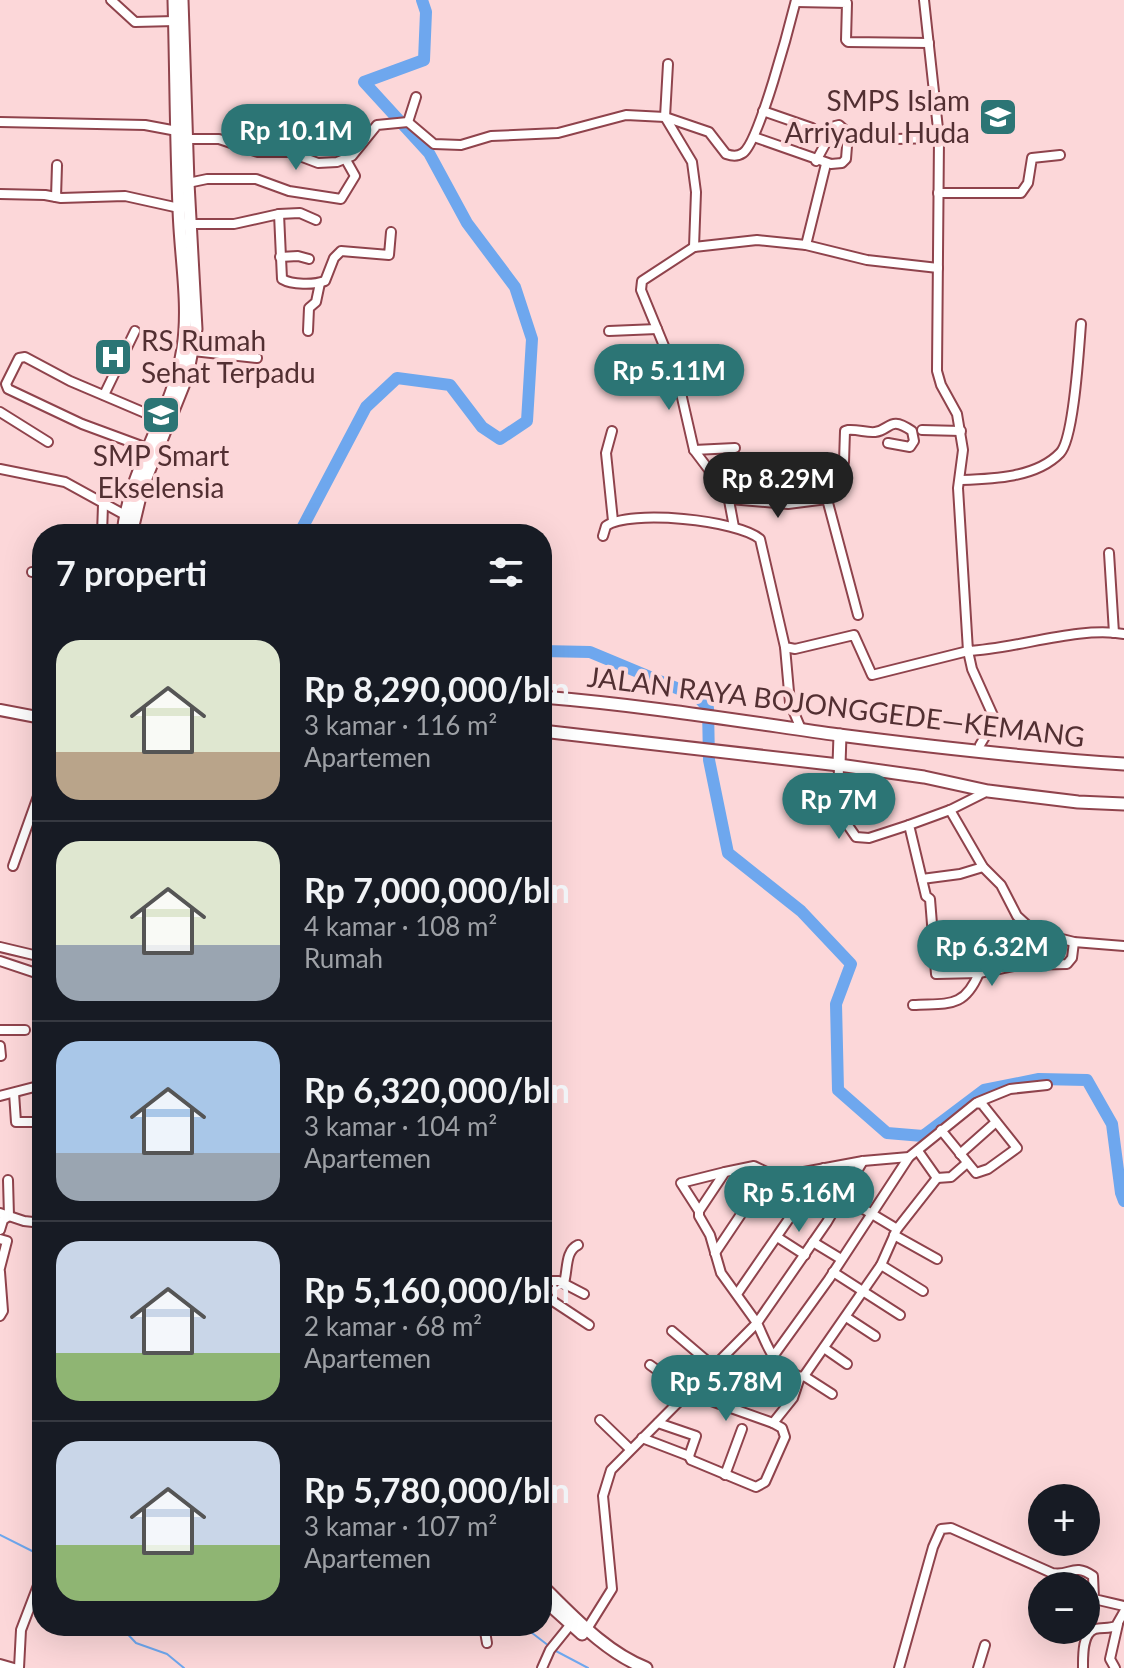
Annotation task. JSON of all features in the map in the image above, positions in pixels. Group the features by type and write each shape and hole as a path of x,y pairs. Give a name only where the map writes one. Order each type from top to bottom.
{"highway":[{"path":"124,524 133,484 147,448 178,403 196,329 188,183 167,21 174,0"},
{"path":"133,524 183,351 186,321 170,206 182,135 182,0"},
{"name":"JALAN RAYA BOJONGGEDE—KEMANG","path":"552,698 658,708 840,735 1124,764"},
{"name":"JALAN RAYA BOJONGGEDE—KEMANG","path":"552,732 839,765 924,777 988,791 1124,804"},
{"path":"839,765 840,735"},
{"path":"552,1596 618,1653 646,1668"},
{"path":"552,1607 615,1659 632,1668"}],"main road":[{"path":"0,710 32,716"}],"street":[{"path":"111,0 131,20 167,21"},
{"path":"924,0 939,138 937,371 957,414 961,431 963,450 958,488 968,651 972,669 995,720 980,745"},
{"path":"0,122 145,125 182,135 229,141 258,152 289,152 318,163 346,160 377,125 405,122 434,144 461,145 491,136 558,133 626,115 665,117 709,132 730,156 743,154 754,137 796,1 847,3 848,42 929,43"},
{"path":"668,64 665,117 692,162 696,192 694,247"},
{"path":"405,122 416,97"},
{"path":"763,111 812,128"},
{"path":"816,161 835,126 839,125 848,133"},
{"path":"848,133 855,131 894,139 939,138"},
{"path":"754,137 826,164 846,159 848,133"},
{"path":"938,193 1019,194 1028,183 1033,158 1060,155"},
{"path":"188,183 207,179 256,179 289,191 341,199 355,176 346,160"},
{"path":"806,245 826,164"},
{"path":"56,197 57,165"},
{"path":"0,194 56,197 112,195 170,206"},
{"path":"189,224 234,224 279,214 300,213 316,220"},
{"path":"279,214 281,276 284,281 320,283 327,278 334,258 341,251 389,255 391,232"},
{"path":"734,527 730,499 694,450 678,380 641,284 644,279 694,247 757,240 806,245 867,260 938,268"},
{"path":"280,257 309,259"},
{"path":"308,331 309,308 316,302 320,283"},
{"path":"960,480 1013,477 1061,453 1066,444 1071,416 1081,324"},
{"path":"609,331 657,329"},
{"path":"104,395 135,331"},
{"path":"193,351 257,358"},
{"path":"147,448 82,424 8,389 9,372 19,358 25,357 164,421"},
{"path":"0,367 9,372"},
{"path":"0,412 48,442"},
{"path":"858,615 822,469 844,462 845,431 860,429 876,432 890,424 912,431 914,441 910,447 888,443"},
{"path":"922,430 961,431"},
{"path":"612,431 606,453 613,521"},
{"path":"694,450 735,448"},
{"path":"0,469 65,482 125,515"},
{"path":"730,499 788,504 827,499"},
{"path":"104,524 107,505"},
{"path":"603,536 604,528 613,521 677,518 734,527 760,539 785,647 790,703 801,729"},
{"path":"785,647 795,649 854,635 874,675 968,651 1063,637 1119,634 1109,553"},
{"path":"839,765 838,811 856,837 869,838 909,825 950,810 988,791"},
{"path":"950,810 983,867 1001,885 1017,916 1028,926 1046,935 1074,942 1124,946"},
{"path":"13,866 32,813"},
{"path":"909,825 926,896 930,899 936,974 979,973 1019,965 1070,964 1074,942"},
{"path":"922,879 960,874 983,867"},
{"path":"0,947 32,955"},
{"path":"0,961 32,972"},
{"path":"913,1005 957,1002 967,996 979,973"},
{"path":"0,1030 25,1030"},
{"path":"0,1046 1,1056"},
{"path":"772,1358 909,1157 973,1104 1010,1089 1047,1085"},
{"path":"0,1096 32,1088"},
{"path":"14,1093 16,1122 32,1122"},
{"path":"941,1130 974,1172 988,1169 1016,1149 1015,1143 978,1102"},
{"path":"960,1154 996,1122"},
{"path":"918,1151 937,1178"},
{"path":"832,1394 784,1369 772,1358 757,1323 721,1273 710,1235 681,1183 754,1166 777,1177 863,1161 909,1157"},
{"path":"587,1629 609,1597 613,1583 604,1512 604,1488 611,1470 757,1323 805,1255 863,1161"},
{"path":"773,1423 793,1398 802,1376 881,1265 896,1232 937,1178 951,1177 967,1163"},
{"path":"737,1294 824,1167"},
{"path":"699,1211 725,1172"},
{"path":"715,1254 768,1174"},
{"path":"0,1230 8,1180"},
{"path":"842,1196 937,1259"},
{"path":"4,1214 32,1221"},
{"path":"777,1237 805,1255"},
{"path":"0,1239 7,1243 0,1270 3,1311 0,1316"},
{"path":"813,1242 841,1259"},
{"path":"564,1283 569,1266 568,1254 571,1248 578,1245"},
{"path":"881,1265 923,1291"},
{"path":"833,1272 900,1315"},
{"path":"552,1282 564,1283 584,1294"},
{"path":"552,1301 589,1325"},
{"path":"846,1317 875,1336"},
{"path":"672,1331 713,1366"},
{"path":"824,1348 847,1364"},
{"path":"642,1438 756,1487 764,1484 785,1437 782,1428 773,1423 689,1393 650,1365"},
{"path":"600,1420 630,1449"},
{"path":"658,1423 696,1436 689,1456"},
{"path":"725,1475 742,1429"},
{"path":"899,1668 933,1547 941,1529 945,1527 1052,1573 1059,1575 1074,1568 1085,1570 1093,1576 1094,1599 1124,1606"},
{"path":"0,1664 17,1668 21,1630 32,1601"},
{"path":"1115,1668 1110,1659 1124,1612"},
{"path":"542,1668 551,1648 571,1624"},
{"path":"1083,1668 1090,1632 1118,1624"},
{"path":"486,1636 487,1643"},
{"path":"978,1668 985,1645"}],"waterway":[{"path":"304,524 366,407 397,378 450,385 482,427 500,439 527,421 532,339 515,287 467,223 429,153 364,82 424,60 426,12 422,0"},
{"path":"552,651 590,652 698,697 708,708 709,760 728,853 801,911 851,964 836,1004 838,1090 887,1133 923,1136 984,1090 1039,1079 1087,1080 1112,1124 1124,1201"},
{"path":"0,1535 32,1551"},
{"path":"129,1636 136,1643 167,1654 184,1668"},
{"path":"536,1636 549,1646"},
{"path":"554,1650 588,1668"}],"place":[{"name":"SMPS Islam Arriyadul Huda","path":"998,117"},
{"name":"RS Rumah Sehat Terpadu","path":"113,357"},
{"name":"SMP Smart Ekselensia","path":"161,415"}]}
